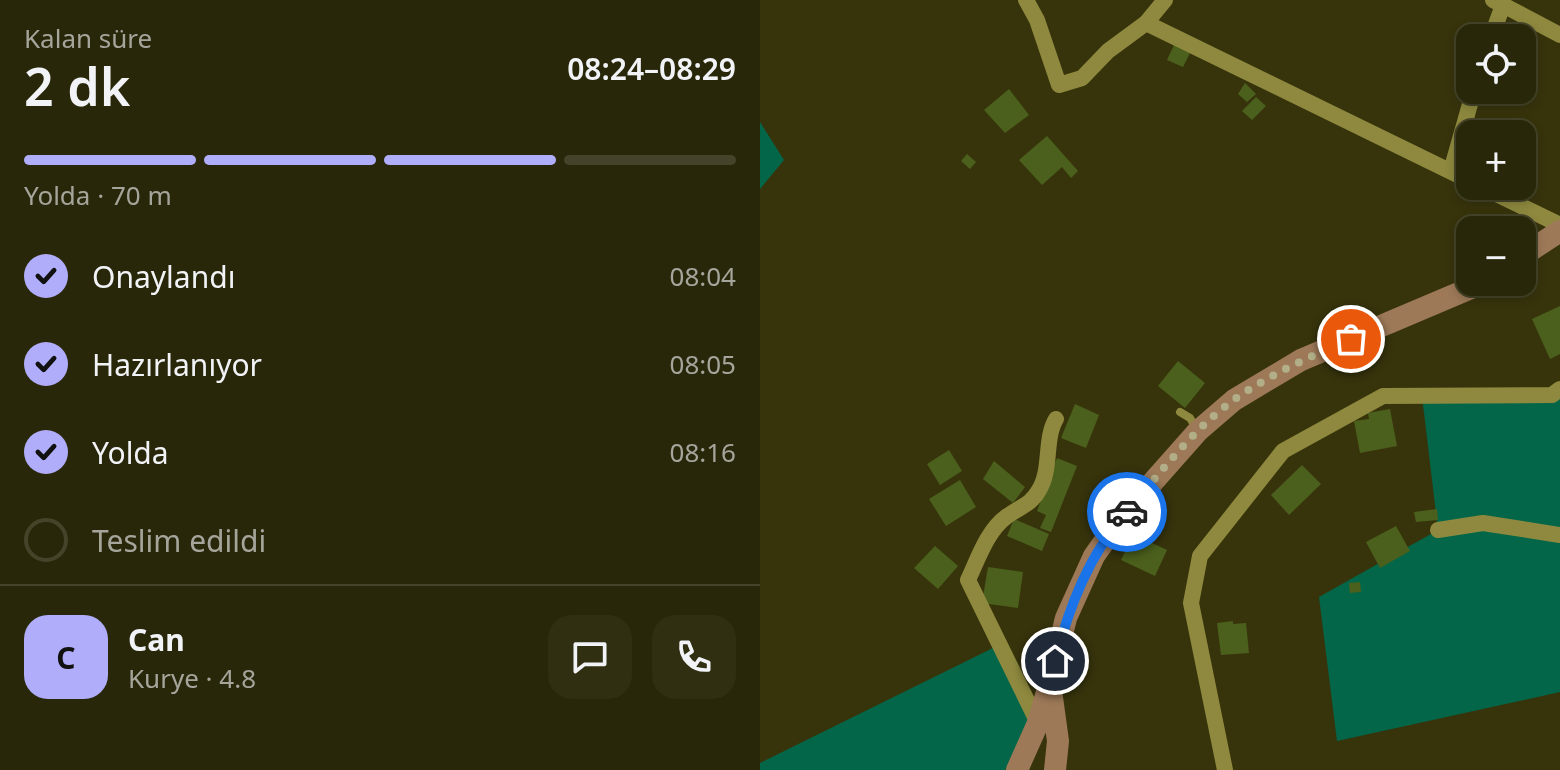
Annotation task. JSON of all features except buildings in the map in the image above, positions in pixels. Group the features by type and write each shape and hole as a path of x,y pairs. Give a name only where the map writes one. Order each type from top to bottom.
{"street":[{"path":"1026,0 1037,20 1059,85 1082,78 1108,51 1146,23 1165,0"},
{"path":"1494,24 1498,3 1560,35"},
{"path":"1146,23 1456,174"},
{"path":"1451,171 1470,104"},
{"path":"1509,200 1560,225"},
{"path":"1536,247 1560,231"},
{"path":"1017,770 1038,723 1066,618 1094,556 1121,518 1198,431 1234,400 1301,360 1456,294"},
{"path":"1225,770 1191,603 1200,556 1283,451 1383,396 1552,395 1560,389"},
{"path":"1038,723 968,580 987,540 1005,517 1026,507 1041,489 1051,443 1050,429 1056,419"},
{"path":"1438,530 1483,523 1560,535"},
{"path":"1050,683 1058,741 1055,770"}],"lane":[{"path":"1180,412 1190,418 1198,431"}],"green space":[{"path":"760,122 784,160 760,189"},
{"path":"1560,389 1560,692 1337,741 1319,597 1438,530 1422,396"},
{"path":"999,645 1038,723 1005,770 760,770 760,763"}],"way so far":[{"path":"1127,512 1198,431 1234,400 1301,360 1351,339"}],"route":[{"path":"1055,661 1066,618 1094,556 1127,512"}]}
